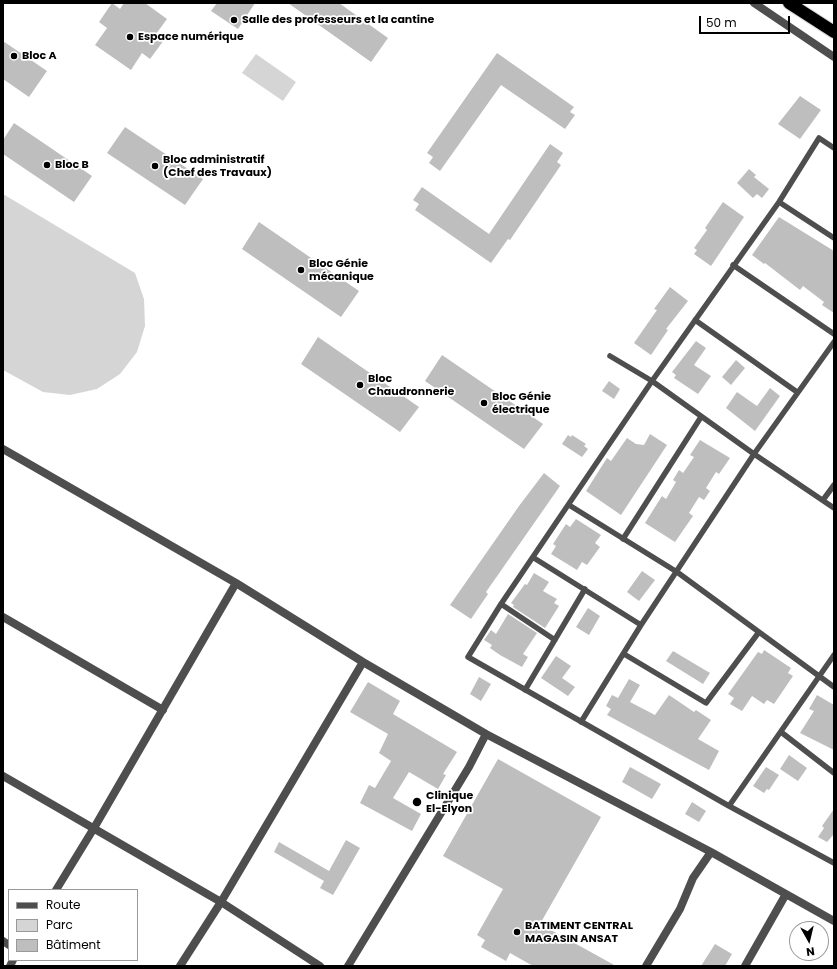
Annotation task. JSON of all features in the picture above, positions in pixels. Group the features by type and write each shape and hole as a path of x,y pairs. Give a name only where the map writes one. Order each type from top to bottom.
{"highway":[{"path":"789,3 834,32"}],"street":[{"path":"754,3 834,57"},
{"path":"3,449 236,583 363,662 486,734 711,852 834,921"},
{"path":"57,889 94,828 236,583"},
{"path":"3,617 163,710"},
{"path":"180,966 221,902 363,662"},
{"path":"348,966 469,767 486,734"},
{"path":"3,776 221,902 320,966"},
{"path":"646,966 680,909 693,878 711,852"},
{"path":"746,966 786,894"}],"lane":[{"path":"834,148 820,138 779,202 652,381 468,657 729,806 834,863"},
{"path":"779,202 834,238"},
{"path":"733,265 834,334"},
{"path":"695,320 797,392"},
{"path":"581,722 641,625 754,454 834,342"},
{"path":"610,356 652,381 754,454 834,508"},
{"path":"623,539 701,417"},
{"path":"823,500 834,485"},
{"path":"569,505 677,572 834,688"},
{"path":"534,558 586,589 641,625"},
{"path":"525,690 586,589"},
{"path":"502,604 555,640"},
{"path":"624,654 706,703 759,632"},
{"path":"729,806 834,655"},
{"path":"781,732 834,773"}],"green space":[{"path":"256,54 296,82 283,101 242,73"},
{"path":"3,194 135,273 144,299 145,326 137,352 120,374 97,389 70,395 43,392 3,370"}],"building":[{"name":"Espace numérique","path":"112,3 120,9 124,3 145,3 167,19 156,34 164,40 150,59 142,53 131,70 95,45 107,28 99,22"},
{"name":"Salle des professeurs et la cantine","path":"217,3 255,3 238,29 211,11"},
{"path":"288,3 339,3 388,38 371,62"},
{"name":"Bloc A","path":"3,41 47,71 29,97 3,79"},
{"path":"497,53 574,107 570,112 575,115 565,129 501,85 440,171 429,163 433,157 427,153"},
{"path":"800,96 821,110 800,139 778,124"},
{"name":"Bloc B","path":"14,123 92,176 74,202 3,154 3,140"},
{"name":"Bloc administratif (Chef des Travaux)","path":"125,127 203,179 185,205 107,153"},
{"path":"550,144 563,153 557,162 561,165 510,240 508,239 491,263 415,210 419,204 413,200 422,187 489,234"},
{"path":"749,169 756,175 754,177 769,189 762,198 757,194 753,198 737,183"},
{"path":"723,202 744,217 711,266 694,254 697,250 694,248 707,230 705,228"},
{"path":"779,217 834,251 834,313 822,305 824,302 803,286 800,290 752,255"},
{"name":"Bloc Génie mécanique","path":"259,222 359,291 341,317 242,249"},
{"path":"670,287 688,301 666,329 668,330 651,355 634,343 657,310 654,309"},
{"name":"Bloc Chaudronnerie","path":"318,337 419,407 400,432 301,364"},
{"path":"696,341 706,348 694,365 711,376 698,394 674,378 676,375 672,372"},
{"name":"Bloc Génie électrique","path":"442,355 543,424 524,449 425,381"},
{"path":"736,360 745,368 731,385 722,377"},
{"path":"609,381 620,389 614,399 602,391"},
{"path":"770,388 780,396 755,431 726,408 737,392 757,406"},
{"path":"650,434 667,445 621,515 586,491 607,458 611,461 627,438 636,444 644,445"},
{"path":"568,435 571,437 572,435 586,444 584,446 588,449 582,457 562,444"},
{"path":"700,440 730,458 719,474 716,472 706,488 710,491 704,500 699,497 689,513 693,516 675,542 645,523 662,496 666,499 676,482 673,480 679,470 683,473 694,457 690,455"},
{"path":"544,473 560,486 486,592 488,594 471,619 450,605 519,506"},
{"path":"576,519 601,535 595,543 600,547 587,565 582,562 577,570 551,554 556,546 553,544 566,524 570,527"},
{"path":"642,571 655,580 639,601 627,592"},
{"path":"534,573 549,582 543,591 557,599 554,603 559,606 545,628 513,607 514,605 511,603 525,584 527,585"},
{"path":"588,608 600,616 589,635 576,627"},
{"path":"508,614 537,633 523,654 528,657 522,667 490,648 492,645 484,640 491,630 496,634"},
{"path":"764,650 791,668 788,673 793,676 774,704 767,700 764,704 752,696 742,711 730,704 734,698 728,694 758,652 762,654"},
{"path":"673,651 710,673 703,684 666,661"},
{"path":"556,656 571,666 562,678 575,687 568,696 541,678"},
{"path":"479,677 491,684 481,701 470,694"},
{"path":"629,679 640,685 630,702 655,715 669,695 694,712 696,710 711,720 698,739 719,751 709,770 607,715 611,709 606,706 612,695 618,698"},
{"path":"368,682 400,701 393,714 457,752 443,774 446,775 438,789 409,772 393,798 421,814 412,831 360,803 369,785 375,788 391,761 379,753 388,734 350,712"},
{"path":"817,695 834,705 834,750 800,733 814,711 809,709"},
{"path":"789,755 807,768 798,781 780,769"},
{"path":"498,759 601,817 540,924 616,966 533,966 510,953 506,961 481,947 485,940 477,935 503,889 443,856"},
{"path":"630,767 661,784 652,799 622,782"},
{"path":"766,767 779,775 769,790 767,789 764,793 753,786"},
{"path":"692,802 706,811 699,822 685,814"},
{"path":"834,809 834,834 827,842 818,837 824,828 822,826"},
{"path":"346,840 360,848 333,895 320,888 324,881 274,852 279,842 329,871"},
{"path":"715,944 732,954 725,966 701,966"}],"place":[{"name":"Salle des professeurs et la cantine","path":"234,20"},
{"name":"Espace numérique","path":"130,37"},
{"name":"Bloc A","path":"14,56"},
{"name":"Bloc B","path":"47,165"},
{"name":"Bloc administratif (Chef des Travaux)","path":"155,166"},
{"name":"Bloc Génie mécanique","path":"301,270"},
{"name":"Bloc Chaudronnerie","path":"360,385"},
{"name":"Bloc Génie électrique","path":"484,403"},
{"name":"Clinique El-Elyon","path":"417,802"},
{"name":"BATIMENT CENTRAL MAGASIN ANSAT","path":"517,932"}]}
